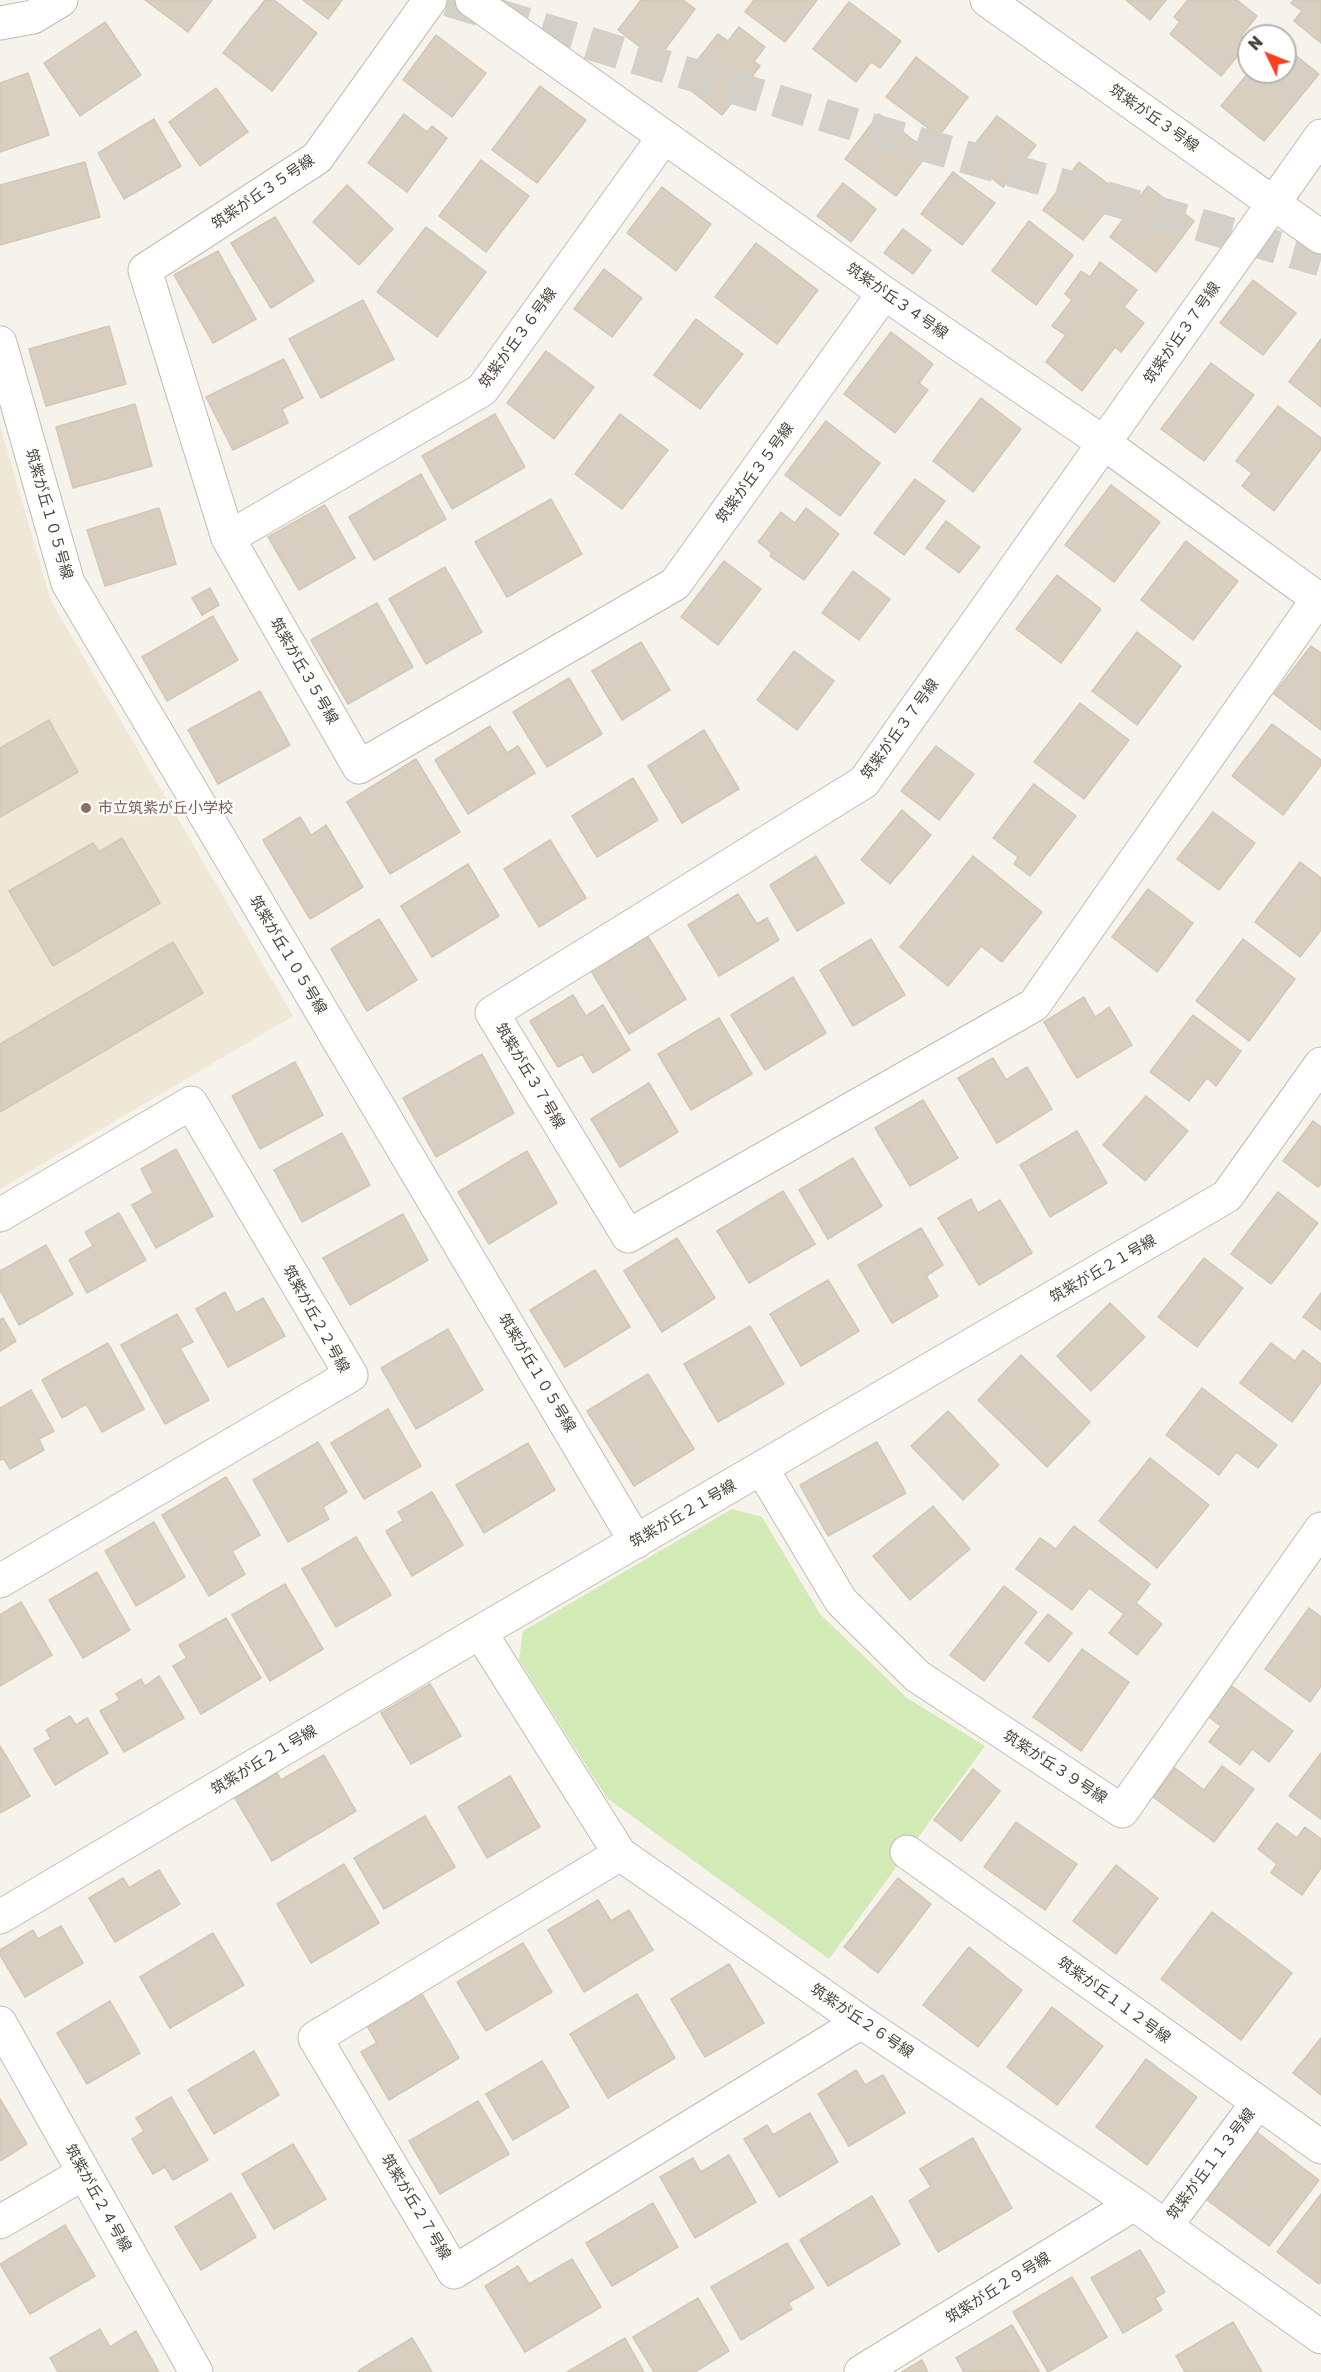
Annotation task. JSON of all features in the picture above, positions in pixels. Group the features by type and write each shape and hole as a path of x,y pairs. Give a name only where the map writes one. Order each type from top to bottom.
{"street":[{"path":"0,23 33,17 61,0"},
{"name":"筑紫が丘３５号線","path":"430,0 317,158 145,270 228,538 359,767 675,584 884,293"},
{"name":"筑紫が丘３４号線","path":"472,0 884,293 1104,442 1320,600"},
{"name":"筑紫が丘３号線","path":"987,0 1321,237"},
{"name":"筑紫が丘３６号線","path":"228,538 482,390 664,136"},
{"name":"筑紫が丘３７号線","path":"1320,600 1034,1005 628,1236 492,1013 864,782 1321,136"},
{"name":"筑紫が丘１０５号線","path":"0,344 68,583 636,1542"},
{"name":"筑紫が丘２１号線","path":"0,1917 480,1632 1227,1197 1321,1064"},
{"name":"筑紫が丘２２号線","path":"0,1215 190,1103 351,1375 0,1581"},
{"name":"筑紫が丘３９号線","path":"762,1469 841,1601 917,1676 1122,1811 1321,1529"},
{"name":"筑紫が丘２６号線","path":"480,1632 620,1854 861,2022 1134,2204 1321,2337"},
{"name":"筑紫が丘１１２号線","path":"908,1852 1321,2147"},
{"name":"筑紫が丘２７号線","path":"620,1854 315,2037 454,2272 861,2022"},
{"name":"筑紫が丘２４号線","path":"0,2023 195,2372"},
{"name":"筑紫が丘１１３号線","path":"1165,2226 1258,2102"},
{"path":"0,2222 84,2173"},
{"name":"筑紫が丘２９号線","path":"861,2372 1134,2204"}],"shaded area":[{"name":"市立筑紫が丘小学校","path":"0,425 51,601 293,1016 0,1189"}],"green space":[{"path":"732,1509 762,1517 820,1614 907,1698 985,1746 829,1959 607,1798 519,1660 523,1631"}],"building":[{"path":"145,0 212,0 188,32"},
{"path":"265,0 274,0 317,33 272,91 223,53"},
{"path":"303,0 342,0 328,19"},
{"path":"641,0 683,0 695,9 657,60 618,30"},
{"path":"754,0 817,0 785,42 745,12"},
{"path":"1126,0 1166,0 1150,20"},
{"path":"1188,0 1237,0 1257,16 1251,24 1237,24 1237,56 1221,76 1170,34 1180,22 1174,17"},
{"path":"1294,0 1321,0 1321,43 1294,21 1302,11 1291,3"},
{"path":"849,2 901,41 880,68 871,62 856,82 813,49"},
{"path":"105,22 141,75 80,116 44,63"},
{"path":"739,27 765,47 754,61 760,66 722,115 680,82 718,34 728,41"},
{"path":"436,35 486,73 452,117 403,80"},
{"path":"916,57 968,97 939,136 886,97"},
{"path":"1297,57 1319,74 1264,141 1221,106 1239,84 1297,84"},
{"path":"28,73 49,135 0,152 0,83"},
{"path":"540,86 586,120 537,183 492,150"},
{"path":"216,88 248,132 200,166 169,122"},
{"path":"404,114 427,132 432,126 447,138 407,192 368,163"},
{"path":"879,114 929,152 896,196 845,159"},
{"path":"997,116 1036,145 1003,187 965,157"},
{"path":"154,119 181,166 124,199 98,153"},
{"path":"481,160 529,196 486,252 439,216"},
{"path":"85,162 100,217 0,245 0,185"},
{"path":"1079,162 1120,193 1083,240 1043,210"},
{"path":"953,172 995,203 962,245 921,214"},
{"path":"843,183 876,209 851,242 817,216"},
{"path":"347,185 393,229 359,265 313,222"},
{"path":"1148,186 1194,221 1156,272 1110,237"},
{"path":"662,187 711,224 676,271 627,233"},
{"path":"275,217 314,281 271,308 231,243"},
{"path":"1029,221 1073,255 1036,305 992,271"},
{"path":"426,227 486,272 437,337 377,292"},
{"path":"903,229 931,250 913,274 884,253"},
{"path":"756,243 818,290 777,344 715,297"},
{"path":"218,251 256,319 213,343 174,275"},
{"path":"1100,262 1137,290 1124,307 1144,323 1121,352 1115,347 1082,391 1046,362 1066,335 1052,326 1072,300 1065,294 1081,271 1090,277"},
{"path":"604,269 642,298 612,337 574,309"},
{"path":"1253,280 1296,313 1263,355 1220,323"},
{"path":"363,300 394,359 321,398 289,339"},
{"path":"696,319 743,354 700,409 654,375"},
{"path":"109,326 126,384 46,406 29,349"},
{"path":"891,332 933,364 919,383 928,390 895,433 844,394"},
{"path":"1321,339 1321,407 1289,382"},
{"path":"546,351 594,387 554,439 507,403"},
{"path":"284,359 303,398 282,409 288,423 233,450 206,397"},
{"path":"1211,363 1254,395 1204,461 1161,429"},
{"path":"981,398 1021,429 973,492 933,461"},
{"path":"135,404 152,466 73,488 56,427"},
{"path":"1278,406 1321,438 1321,449 1274,511 1242,486 1252,473 1236,461"},
{"path":"495,414 525,467 452,509 422,456"},
{"path":"620,414 668,450 622,509 575,474"},
{"path":"826,421 880,463 840,516 785,475"},
{"path":"421,474 446,519 374,560 349,517"},
{"path":"915,479 945,501 904,555 874,533"},
{"path":"1111,485 1160,522 1114,582 1065,545"},
{"path":"551,499 582,554 507,597 475,542"},
{"path":"325,505 355,558 299,590 268,537"},
{"path":"159,508 176,564 105,586 87,530"},
{"path":"806,508 839,534 804,580 770,556 772,553 758,542 781,512 795,523"},
{"path":"946,521 980,547 959,573 926,548"},
{"path":"1186,541 1238,581 1193,640 1141,600"},
{"path":"724,561 761,589 718,645 681,617"},
{"path":"445,567 482,632 426,664 389,599"},
{"path":"853,571 890,599 859,640 822,613"},
{"path":"1057,575 1101,609 1061,663 1016,629"},
{"path":"210,588 219,605 202,615 192,598"},
{"path":"377,603 413,667 348,704 311,640"},
{"path":"213,616 238,660 167,701 142,657"},
{"path":"1137,632 1181,666 1137,725 1092,691"},
{"path":"641,642 670,690 622,720 592,671"},
{"path":"1311,646 1321,653 1321,730 1274,694"},
{"path":"794,651 834,681 797,730 757,700"},
{"path":"569,678 602,734 547,767 513,712"},
{"path":"260,691 290,745 218,784 188,730"},
{"path":"1080,703 1129,740 1084,799 1034,762"},
{"path":"49,720 78,772 0,817 0,748"},
{"path":"1272,724 1321,760 1321,765 1283,815 1232,776"},
{"path":"490,726 507,753 518,746 535,773 468,814 435,760"},
{"path":"704,730 739,789 682,823 648,766"},
{"path":"936,746 974,774 939,820 901,791"},
{"path":"416,759 460,832 390,874 347,802"},
{"path":"633,778 658,820 597,857 572,816"},
{"path":"1034,784 1076,816 1030,876 1014,864 1018,857 993,838"},
{"path":"902,810 931,835 890,884 861,860"},
{"path":"1213,812 1255,843 1219,890 1177,859"},
{"path":"300,817 311,835 326,825 363,887 310,919 263,840"},
{"path":"122,838 160,903 53,966 9,891 93,843 99,852"},
{"path":"550,840 586,898 539,927 504,869"},
{"path":"816,856 844,903 797,931 770,885"},
{"path":"973,856 1042,912 1002,962 981,946 948,986 900,947"},
{"path":"1300,862 1321,878 1321,930 1300,957 1255,922"},
{"path":"468,864 499,916 432,957 401,906"},
{"path":"1148,889 1193,923 1157,972 1112,937"},
{"path":"738,894 757,924 767,918 779,940 719,976 688,925"},
{"path":"379,919 417,980 367,1011 331,949"},
{"path":"647,935 686,999 629,1034 590,969"},
{"path":"871,939 905,995 853,1026 820,970"},
{"path":"1243,939 1295,979 1249,1041 1196,1001"},
{"path":"173,942 203,993 0,1112 0,1044"},
{"path":"793,977 826,1033 765,1070 731,1015"},
{"path":"573,995 586,1016 603,1005 630,1050 593,1073 582,1054 558,1067 530,1021"},
{"path":"1084,997 1095,1017 1109,1007 1132,1045 1077,1078 1044,1022"},
{"path":"1193,1015 1241,1051 1216,1086 1207,1078 1189,1101 1150,1072"},
{"path":"719,1018 752,1074 691,1110 658,1054"},
{"path":"482,1054 514,1113 436,1157 403,1098"},
{"path":"993,1058 1006,1080 1027,1067 1052,1109 997,1143 958,1078"},
{"path":"295,1062 323,1115 260,1149 232,1096"},
{"path":"649,1083 678,1132 620,1167 591,1119"},
{"path":"1146,1096 1188,1131 1145,1181 1103,1145"},
{"path":"923,1100 958,1158 910,1186 875,1128"},
{"path":"1313,1121 1321,1127 1321,1184 1318,1187 1283,1161"},
{"path":"1077,1131 1107,1183 1050,1217 1020,1165"},
{"path":"342,1133 370,1185 302,1222 274,1170"},
{"path":"176,1149 213,1216 156,1248 132,1205 153,1193 141,1169"},
{"path":"527,1151 557,1203 489,1244 458,1192"},
{"path":"853,1158 882,1206 828,1239 799,1190"},
{"path":"783,1191 815,1244 749,1283 717,1231"},
{"path":"1278,1192 1318,1223 1271,1284 1231,1254"},
{"path":"971,1199 978,1213 1000,1200 1032,1253 979,1285 938,1218"},
{"path":"119,1213 146,1260 87,1293 69,1260 93,1246 85,1232"},
{"path":"403,1214 428,1260 350,1305 323,1258"},
{"path":"921,1228 943,1265 926,1276 938,1296 892,1323 858,1265"},
{"path":"677,1238 715,1298 662,1332 624,1271"},
{"path":"46,1245 73,1294 19,1325 0,1290 0,1271"},
{"path":"1204,1258 1243,1288 1197,1347 1158,1317"},
{"path":"595,1270 630,1327 565,1367 530,1310"},
{"path":"828,1280 859,1331 801,1366 770,1314"},
{"path":"225,1292 236,1313 263,1298 285,1336 228,1367 196,1309"},
{"path":"1321,1293 1321,1330 1303,1317"},
{"path":"1110,1303 1145,1337 1091,1391 1057,1356"},
{"path":"177,1314 193,1342 180,1348 209,1400 165,1424 121,1345"},
{"path":"3,1318 16,1341 0,1351 0,1320"},
{"path":"750,1326 784,1384 718,1422 684,1364"},
{"path":"448,1329 483,1390 416,1429 381,1368"},
{"path":"108,1343 144,1409 102,1432 86,1404 62,1418 42,1380"},
{"path":"1271,1343 1295,1361 1303,1350 1321,1364 1321,1382 1292,1422 1240,1383"},
{"path":"1021,1355 1090,1422 1047,1467 978,1400"},
{"path":"648,1374 694,1449 634,1486 587,1411"},
{"path":"1202,1388 1277,1445 1258,1468 1236,1452 1219,1475 1166,1435"},
{"path":"31,1390 54,1431 39,1439 44,1450 10,1469 4,1459 0,1460 0,1408"},
{"path":"388,1409 421,1466 364,1499 331,1443"},
{"path":"948,1411 999,1465 963,1500 911,1446"},
{"path":"318,1442 347,1492 323,1507 329,1519 288,1542 253,1480"},
{"path":"877,1442 906,1493 828,1536 800,1485"},
{"path":"528,1443 555,1490 484,1533 456,1485"},
{"path":"1150,1458 1209,1505 1157,1568 1099,1521"},
{"path":"226,1477 260,1535 232,1551 245,1574 209,1596 162,1515"},
{"path":"432,1492 463,1545 412,1576 386,1531 403,1521 398,1512"},
{"path":"933,1506 970,1549 910,1600 873,1556"},
{"path":"154,1522 185,1577 136,1606 105,1551"},
{"path":"1074,1526 1150,1584 1136,1603 1162,1624 1137,1655 1109,1633 1124,1614 1089,1588 1072,1610 1016,1569 1040,1538 1056,1549"},
{"path":"356,1537 391,1595 336,1627 302,1569"},
{"path":"97,1572 130,1630 83,1658 49,1600"},
{"path":"285,1584 323,1649 270,1681 232,1615"},
{"path":"1004,1586 1037,1612 984,1681 950,1655"},
{"path":"21,1602 52,1655 0,1686 0,1615"},
{"path":"1309,1608 1321,1617 1321,1686 1310,1702 1265,1669"},
{"path":"1048,1614 1072,1633 1049,1662 1025,1643"},
{"path":"226,1618 261,1678 201,1714 173,1666 187,1658 179,1645"},
{"path":"1082,1649 1129,1682 1081,1751 1033,1717"},
{"path":"159,1676 184,1718 124,1752 100,1711 120,1700 116,1694 141,1679 145,1686"},
{"path":"430,1684 461,1736 411,1764 381,1713"},
{"path":"1229,1684 1293,1731 1269,1762 1252,1749 1240,1765 1209,1742 1221,1726 1206,1715"},
{"path":"70,1716 76,1725 87,1718 108,1753 55,1785 34,1749 51,1739 46,1730"},
{"path":"0,1746 30,1796 0,1813"},
{"path":"1321,1753 1321,1819 1289,1796"},
{"path":"324,1755 356,1811 272,1861 235,1798 277,1773 281,1780"},
{"path":"1222,1766 1254,1789 1214,1842 1153,1797 1175,1768 1204,1790"},
{"path":"973,1769 1000,1791 961,1841 934,1820"},
{"path":"510,1776 540,1827 487,1858 458,1807"},
{"path":"425,1816 455,1867 384,1909 354,1858"},
{"path":"1016,1822 1077,1864 1045,1910 984,1867"},
{"path":"1277,1823 1297,1838 1305,1827 1321,1839 1321,1868 1302,1895 1271,1873 1277,1864 1258,1849"},
{"path":"344,1864 379,1923 311,1963 277,1904"},
{"path":"1116,1865 1158,1898 1116,1954 1073,1921"},
{"path":"159,1870 180,1904 115,1942 89,1898 123,1878 129,1888"},
{"path":"898,1878 931,1904 878,1973 844,1947"},
{"path":"598,1900 611,1921 629,1910 653,1950 584,1992 548,1930"},
{"path":"1212,1912 1292,1973 1241,2040 1161,1979"},
{"path":"61,1926 83,1963 25,1997 0,1955 0,1950 33,1930 38,1939"},
{"path":"213,1933 244,1985 170,2028 140,1977"},
{"path":"523,1943 552,1992 486,2031 457,1982"},
{"path":"969,1947 1022,1990 978,2047 923,2005"},
{"path":"729,1964 764,2023 705,2057 671,1999"},
{"path":"421,1992 459,2058 389,2100 361,2052 377,2043 366,2024"},
{"path":"637,1994 675,2058 608,2098 570,2034"},
{"path":"110,2001 140,2053 87,2084 57,2033"},
{"path":"1052,2007 1103,2046 1057,2105 1007,2067"},
{"path":"1321,2038 1321,2095 1293,2073"},
{"path":"254,2051 279,2095 214,2134 188,2090"},
{"path":"1146,2059 1197,2097 1147,2165 1096,2127"},
{"path":"542,2061 569,2107 513,2140 486,2094"},
{"path":"856,2070 865,2085 883,2075 905,2113 849,2146 818,2094"},
{"path":"171,2097 208,2160 173,2180 165,2167 153,2174 132,2139 144,2131 136,2118"},
{"path":"0,2099 27,2144 0,2161"},
{"path":"478,2101 509,2154 440,2194 409,2141"},
{"path":"810,2113 838,2162 779,2197 744,2139 767,2125 773,2135"},
{"path":"1254,2130 1319,2180 1269,2246 1203,2197"},
{"path":"973,2138 1012,2208 938,2252 909,2201 931,2187 920,2169"},
{"path":"293,2144 326,2199 274,2229 242,2174"},
{"path":"729,2155 756,2202 695,2238 660,2177 693,2158 701,2172"},
{"path":"231,2193 256,2237 201,2270 175,2227"},
{"path":"1321,2194 1321,2282 1319,2284 1277,2252"},
{"path":"872,2196 900,2244 828,2286 800,2240"},
{"path":"653,2203 678,2247 612,2286 586,2243"},
{"path":"65,2225 95,2276 30,2314 0,2264"},
{"path":"787,2243 814,2288 788,2303 792,2309 741,2340 711,2287"},
{"path":"1140,2250 1165,2292 1155,2298 1162,2310 1123,2333 1091,2278"},
{"path":"572,2259 601,2307 525,2352 485,2286 518,2266 529,2284"},
{"path":"1072,2277 1107,2337 1048,2372 1013,2312"},
{"path":"698,2298 729,2351 695,2372 654,2372 633,2337"},
{"path":"1233,2322 1262,2372 1185,2372 1176,2356"},
{"path":"1012,2325 1039,2371 964,2372 956,2358"},
{"path":"100,2329 110,2347 136,2331 159,2372 58,2372 50,2358"},
{"path":"412,2338 432,2372 358,2371"},
{"path":"625,2338 644,2372 567,2372"},
{"path":"922,2360 928,2372 902,2372"}],"tunnel":[{"path":"448,0 859,126 1321,260"}],"place":[{"name":"市立筑紫が丘小学校","path":"86,808"}]}
